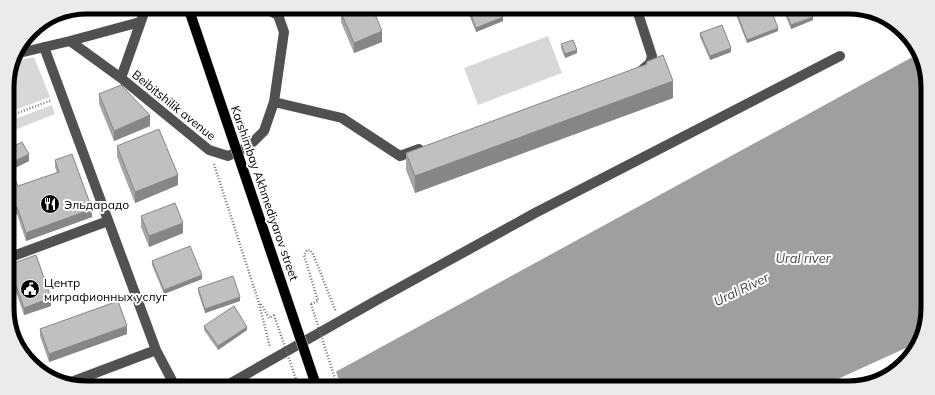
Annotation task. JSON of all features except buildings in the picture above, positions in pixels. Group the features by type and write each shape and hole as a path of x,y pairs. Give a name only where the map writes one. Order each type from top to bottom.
{"main road":[{"name":"Karshimbay Akhmediyarov street","path":"190,14 314,381"}],"street":[{"path":"121,78 143,14"},
{"path":"632,74 640,71 650,63 652,56 638,14"},
{"name":"Beibitshilik avenue","path":"70,41 121,78 209,150 228,156 248,147 264,131 274,102 284,32 278,15"},
{"path":"24,52 140,22"},
{"path":"44,47 156,350 172,381"},
{"path":"234,381 535,213 840,56"},
{"path":"274,102 342,118 400,156 430,146"},
{"path":"14,256 108,221"},
{"path":"77,380 156,350"}],"path":[{"path":"14,114 62,97"},
{"path":"209,150 258,300 273,359"},
{"path":"336,381 311,304 318,301 304,255 308,250 310,250 313,254 340,321"},
{"path":"258,300 269,318 274,315 297,381"}],"shaded area":[{"path":"548,36 562,73 478,105 464,68"},
{"path":"34,57 50,97 14,110 14,83 20,60"},
{"path":"52,105 55,114 14,130 14,119"}],"water":[{"name":"Ural river","path":"914,56 918,68 921,87 921,308 920,322 910,346 833,381 319,381"}],"pier":[{"path":"335,369 339,381 314,381"}],"place":[{"name":"Эльдарадо","path":"50,204"},
{"name":"Центр миграфионных услуг","path":"30,289"}],"water label":[{"name":"Ural River","path":"741,289"}]}
